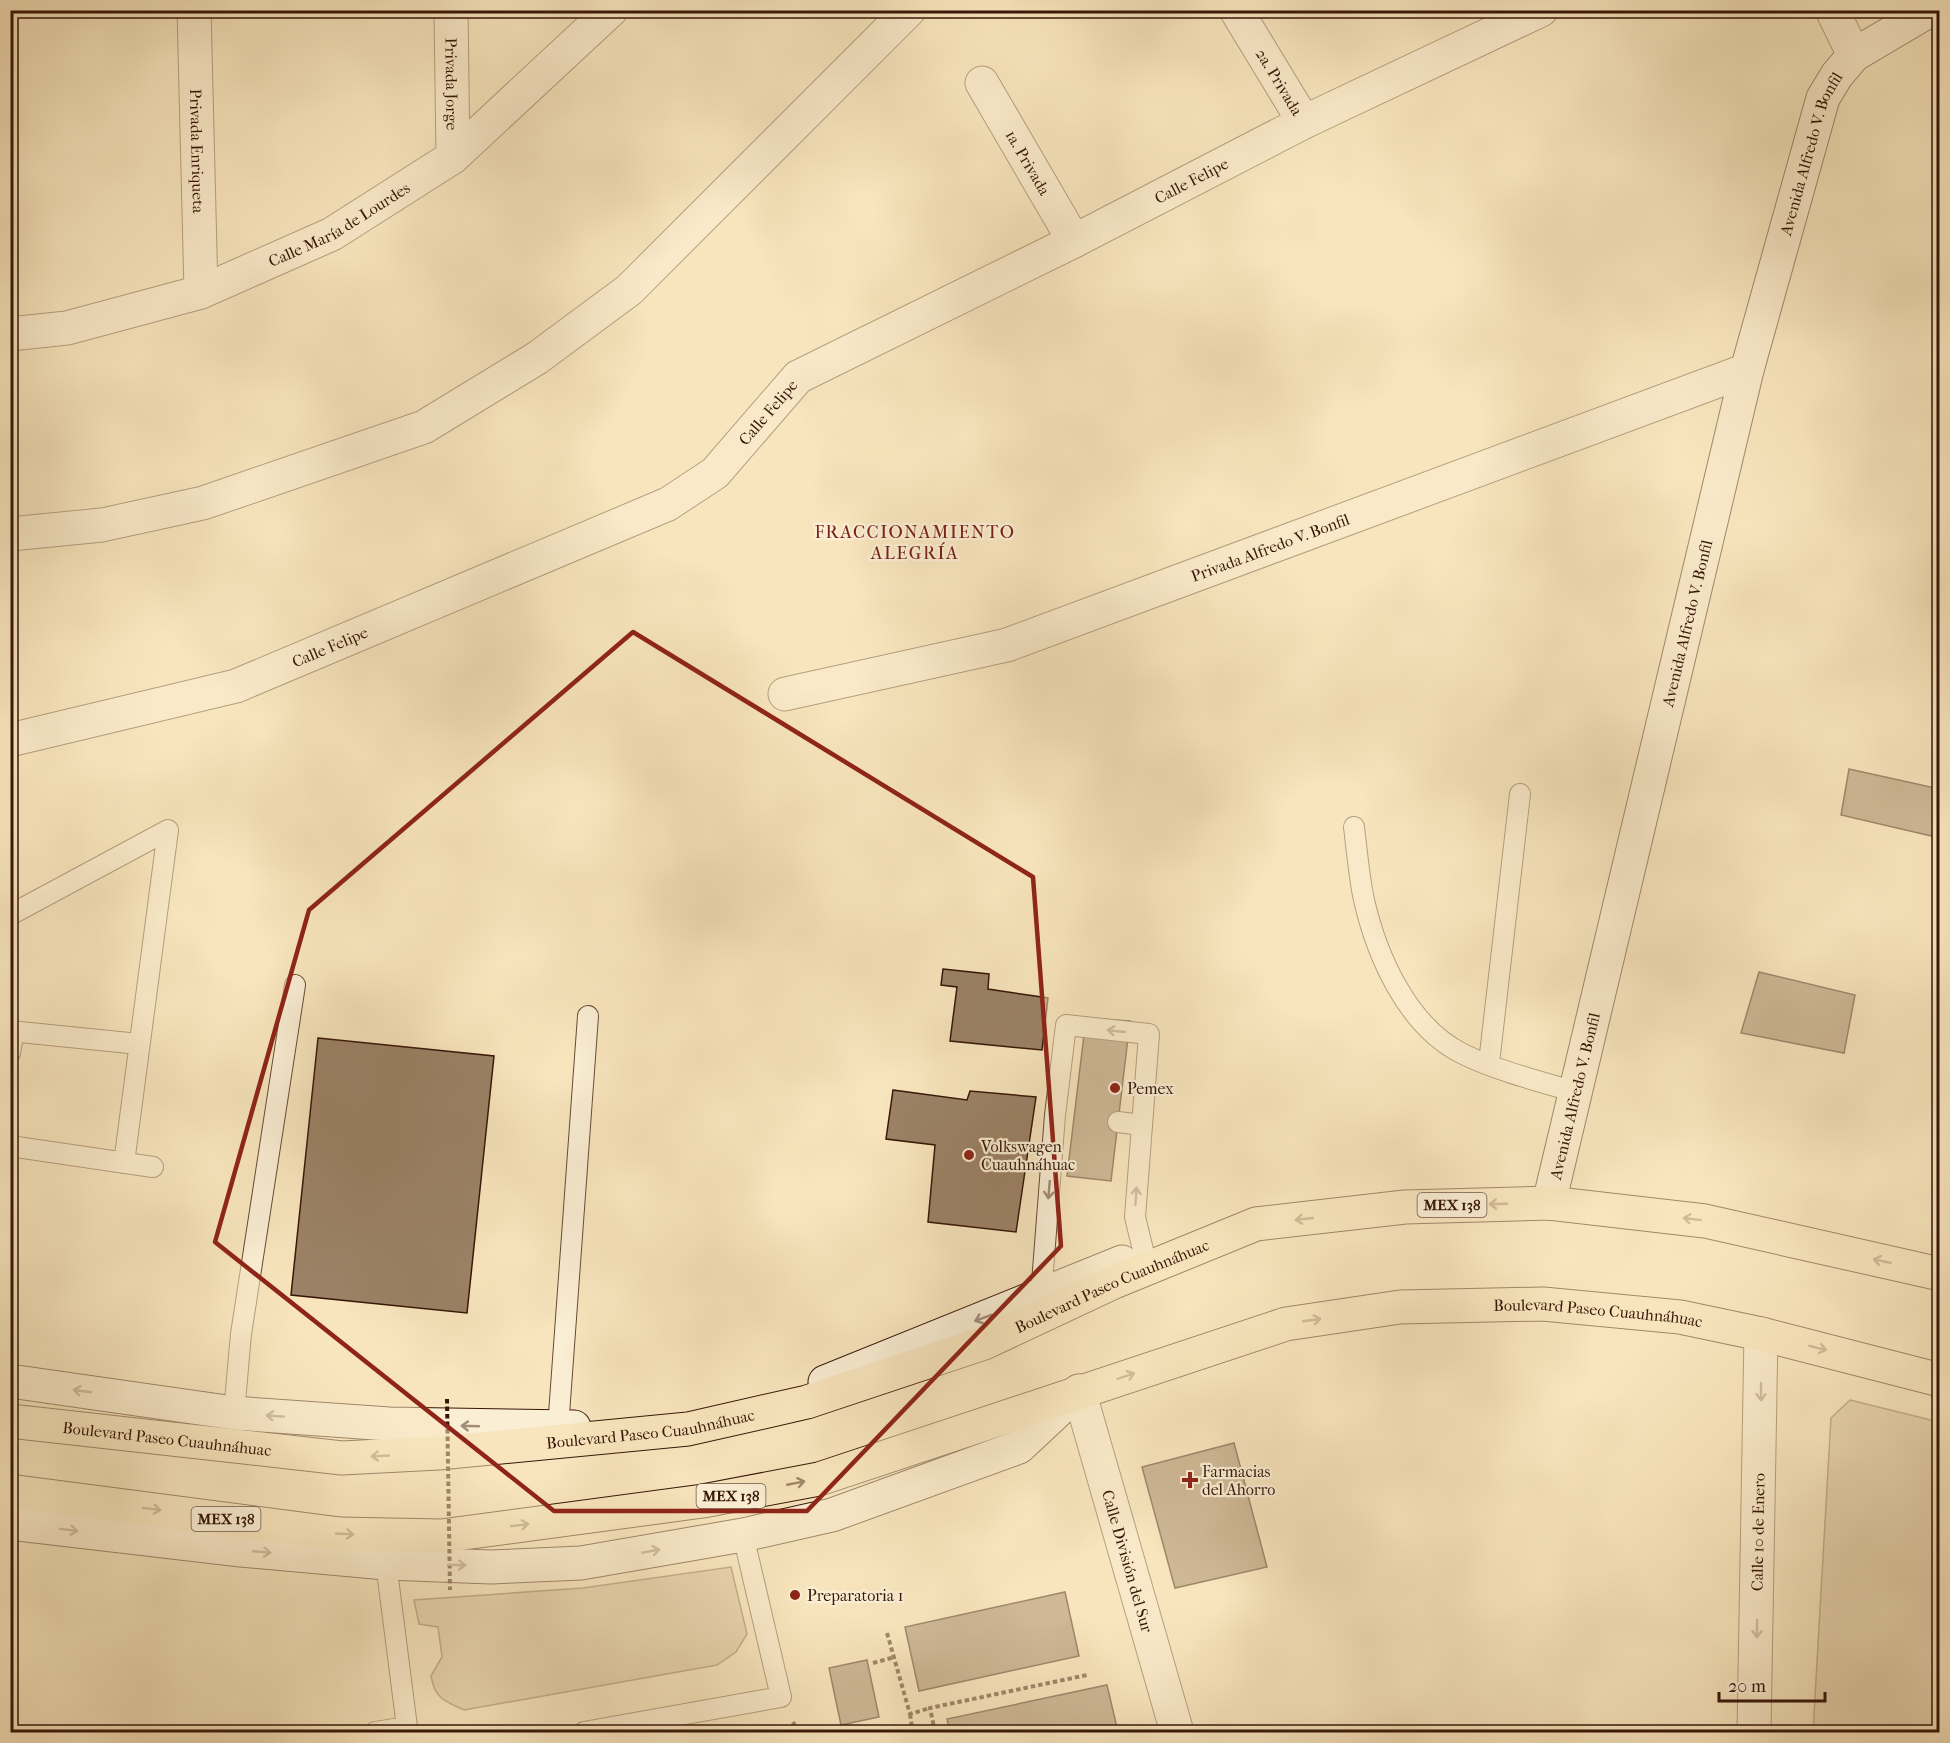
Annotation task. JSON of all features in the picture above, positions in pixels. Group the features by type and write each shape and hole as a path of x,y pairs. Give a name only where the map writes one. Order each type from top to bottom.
{"main road":[{"name":"Boulevard Paseo Cuauhnáhuac","path":"10,1421 342,1458 439,1454 688,1430 807,1402 984,1343 1114,1282 1256,1224 1405,1207 1549,1203 1704,1221 1940,1274"},
{"name":"Boulevard Paseo Cuauhnáhuac","path":"10,1491 340,1534 441,1536 702,1501 819,1479 1286,1324 1400,1307 1543,1304 1680,1317 1761,1334 1940,1380"}],"street":[{"name":"Privada Enriqueta","path":"194,10 201,292"},
{"name":"Privada Jorge","path":"451,10 453,157"},
{"name":"Calle María de Lourdes","path":"10,334 67,328 201,292 332,234 453,157 611,10"},
{"path":"10,534 102,525 203,502 424,427 537,358 629,290 909,10"},
{"name":"2a. Privada","path":"1236,10 1304,122"},
{"path":"1832,10 1854,55 1930,10"},
{"name":"Calle Felipe","path":"10,741 237,686 668,504 715,473 798,377 1074,241 1304,122 1536,12"},
{"name":"Avenida Alfredo V. Bonfil","path":"1549,1203 1747,370 1823,98 1837,75 1854,55"},
{"name":"1a. Privada","path":"982,83 1074,241"},
{"name":"Privada Alfredo V. Bonfil","path":"785,694 1007,645 1747,370"},
{"name":"Boulevard Paseo Cuauhnáhuac","path":"10,1381 234,1413 388,1424 558,1428 690,1414 796,1394 1144,1254 1256,1224"},
{"name":"Calle 10 de Enero","path":"1754,1732 1761,1334"},
{"name":"Boulevard Paseo Cuauhnáhuac","path":"10,1523 241,1550 386,1563 491,1567 581,1563 743,1535 832,1515 1019,1447 1079,1391"},
{"name":"Calle División del Sur","path":"1079,1391 1178,1732"}],"lane":[{"path":"1489,1064 1520,794"},
{"path":"1354,828 1364,901 1380,950 1405,1002 1434,1035 1462,1054 1576,1092"},
{"path":"10,915 168,830 124,1163"},
{"path":"234,1413 241,1334 295,985"},
{"path":"558,1428 588,1016"},
{"path":"1041,1296 1065,1116 1066,1025 1149,1034 1135,1217 1144,1254"},
{"path":"10,1053 12,1031 139,1044"},
{"path":"1118,1122 1141,1125"},
{"path":"10,1146 153,1167"},
{"path":"584,1732 781,1697 743,1535"},
{"path":"375,1732 408,1730 386,1563"}],"path":[{"path":"447,1399 450,1590"},
{"path":"887,1633 912,1727 891,1732"},
{"path":"873,1663 895,1657"},
{"path":"910,1714 1087,1675"},
{"path":"930,1708 935,1732"}],"highlighted area":[{"path":"633,632 1033,877 1061,1246 807,1511 554,1511 215,1242 309,910"}],"shaded area":[{"path":"1850,1400 1939,1422 1939,1732 1813,1732 1831,1418"},
{"path":"731,1567 747,1634 736,1652 717,1665 464,1710 446,1701 435,1690 431,1676 442,1657 438,1627 419,1624 414,1600 583,1588"}],"building":[{"path":"1849,769 1940,789 1940,838 1841,815"},
{"path":"943,969 989,974 988,989 1048,998 1042,1050 950,1041 957,987 941,985"},
{"path":"1759,972 1855,995 1844,1053 1741,1033"},
{"path":"1086,1018 1130,1021 1111,1181 1067,1176"},
{"path":"318,1038 494,1056 467,1313 291,1295"},
{"path":"893,1090 967,1100 970,1091 1036,1097 1016,1232 928,1222 935,1145 886,1139"},
{"path":"1234,1443 1267,1567 1175,1588 1142,1467"},
{"path":"1065,1592 1079,1656 919,1691 905,1627"},
{"path":"867,1660 879,1717 841,1725 829,1668"},
{"path":"1107,1685 1118,1732 950,1732 947,1719"}],"place":[{"name":"Pemex","path":"1115,1088"},
{"name":"Volkswagen Cuauhnáhuac","path":"969,1155"},
{"name":"Farmacias del Ahorro","path":"1190,1480"},
{"name":"Preparatoria 1","path":"795,1595"}],"district":[{"name":"FRACCIONAMIENTO ALEGRÍA","path":"915,542"}]}
